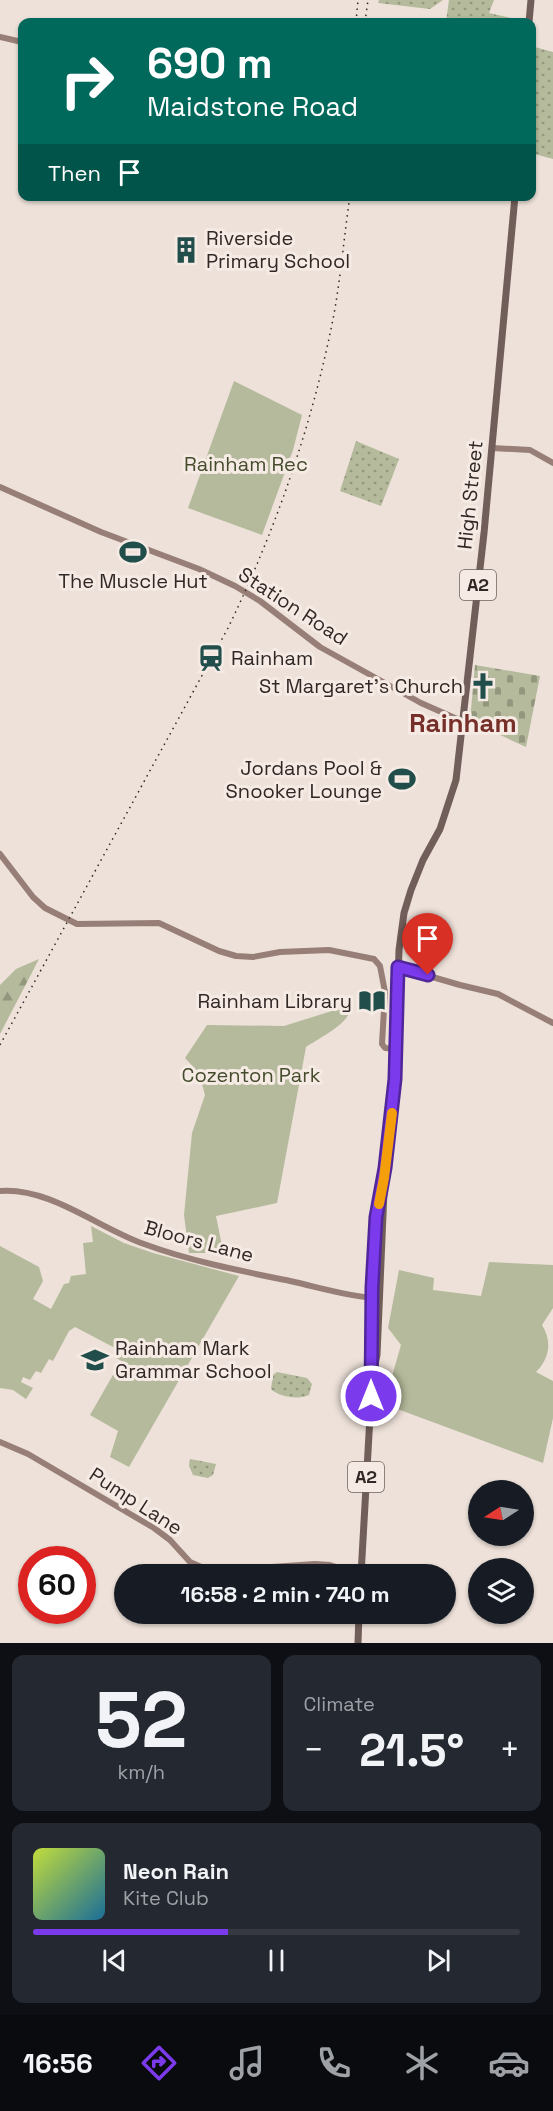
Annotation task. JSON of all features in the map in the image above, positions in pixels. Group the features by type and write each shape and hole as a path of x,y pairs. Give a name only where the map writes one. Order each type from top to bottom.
{"main road":[{"path":"529,18 531,0"},
{"name":"High Street","path":"398,967 407,902 423,860 437,836 456,780 492,448 514,201"},
{"name":"A2","path":"362,1564 372,1380 376,1217 384,1178 394,1090 398,967"},
{"path":"358,1643 359,1624"}],"street":[{"path":"0,37 18,41"},
{"path":"492,448 533,451 553,463"},
{"name":"Station Road","path":"0,487 111,536 199,569 235,586 260,601 320,647 421,703 464,722"},
{"path":"0,854 33,897 45,908 77,924 159,923 219,951 236,956 251,957 329,950 370,958 378,962 385,992 382,1044 385,1048 396,1048"},
{"path":"398,967 498,994 553,1023"},
{"name":"Bloors Lane","path":"0,1191 19,1191 49,1200 123,1236 158,1249 263,1276 375,1298"},
{"name":"Pump Lane","path":"0,1442 28,1454 154,1528 170,1540 193,1564"}],"green space":[{"path":"379,0 443,0 430,9 378,3"},
{"path":"449,0 494,0 489,13 512,18 447,18"},
{"path":"536,47 553,52 553,159 536,154"},
{"name":"Rainham Rec","path":"234,381 302,415 293,450 262,535 188,508"},
{"path":"356,441 399,459 381,506 340,491"},
{"path":"475,665 540,676 526,747 470,721"},
{"path":"39,959 0,1034 0,985 16,969"},
{"name":"Cozenton Park","path":"350,1009 345,1020 306,1047 277,1203 216,1216 223,1251 221,1253 189,1253 184,1215 192,1133 205,1095 199,1073 185,1058 207,1025 284,1026 335,1010"},
{"name":"Rainham Mark Grammar School","path":"91,1226 124,1243 153,1253 239,1276 129,1467 110,1457 118,1431 90,1415 117,1368 122,1370 125,1363 113,1356 117,1349 75,1327 69,1331 53,1361 49,1359 41,1373 36,1371 30,1380 23,1377 21,1382 33,1388 26,1399 13,1390 0,1388 0,1246 39,1267 43,1281 33,1299 51,1309 64,1284 69,1283 71,1276 86,1274 83,1243 93,1242"},
{"path":"489,1262 553,1265 553,1308 542,1325 547,1337 548,1349 541,1367 536,1372 553,1381 553,1418 543,1463 384,1404 401,1345 388,1328 399,1270 434,1278 433,1290 481,1296"},
{"path":"277,1372 307,1378 312,1384 309,1395 295,1397 275,1392 271,1389 273,1375"},
{"path":"190,1459 216,1464 213,1475 208,1478 193,1475 189,1466"}],"railway":[{"path":"356,18 358,0"},
{"path":"366,18 368,0"},
{"path":"0,1045 228,628 262,552 304,435 325,355 334,314 349,201"}],"slow traffic":[{"path":"379,1204 392,1113"}],"place":[{"name":"Riverside Primary School","path":"186,250"},
{"name":"The Muscle Hut","path":"133,552"},
{"name":"Rainham","path":"211,658"},
{"name":"St Margaret's Church","path":"483,686"},
{"name":"Jordans Pool & Snooker Lounge","path":"402,779"},
{"name":"Rainham Library","path":"372,1001"},
{"name":"Rainham Mark Grammar School","path":"95,1360"}],"district":[{"name":"Rainham","path":"463,723"}],"route":[{"path":"371,1396 370,1355 376,1217 385,1168 395,1079 398,967 428,975"}]}
